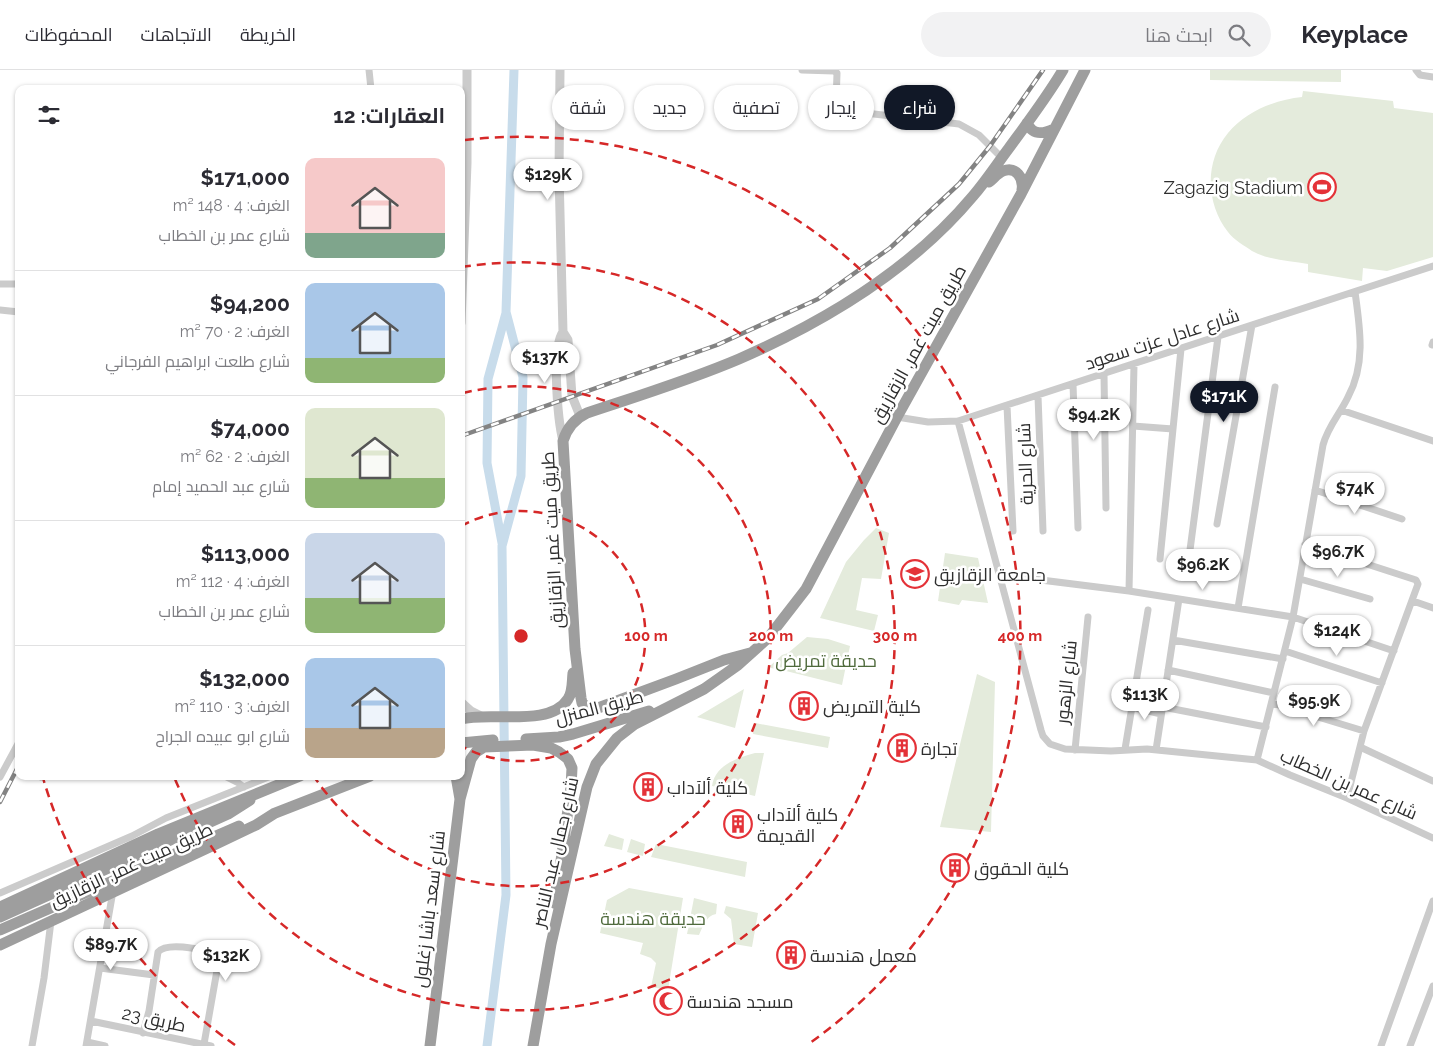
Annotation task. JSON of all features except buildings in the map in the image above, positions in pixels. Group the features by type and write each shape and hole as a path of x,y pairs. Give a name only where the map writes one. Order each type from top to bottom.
{"highway":[{"path":"973,196 1002,158 1063,70"},
{"name":"طريق ميت غمر, الزقازيق","path":"673,705 721,678 754,652 768,638 806,589 1021,194 1084,70"},
{"path":"1027,123 1035,133 1054,129"},
{"path":"580,416 713,370 768,346 820,318 862,293 892,272 934,236 973,196 999,173 1011,170 1016,172 1023,182 1021,194"},
{"name":"طريق ميت غمر, الزقازيق","path":"580,416 569,427 563,442 575,649 582,703 590,710 724,660 754,652"},
{"name":"طريق ميت غمر, الزقازيق","path":"482,716 533,716 552,712 568,699 572,688 575,649"},
{"name":"طريق المنزل","path":"533,742 573,734 673,705"},
{"name":"شارع جمال عبد الناصر","path":"533,1046 558,917 587,787 596,764 626,730 673,705"},
{"path":"465,718 482,716"},
{"path":"465,743 533,742 551,748 568,759 572,768 572,787 554,900 554,907 558,917"},
{"path":"460,799 471,759 484,744"},
{"name":"طريق ميت غمر, الزقازيق","path":"0,907 158,834 290,780"},
{"name":"طريق ميت غمر, الزقازيق","path":"0,930 219,834 360,780"},
{"name":"شارع سعد باشا زغلول","path":"430,1046 460,799 457,780"},
{"name":"طريق ميت غمر, الزقازيق","path":"0,917 218,819 244,806 257,793"},
{"name":"طريق ميت غمر, الزقازيق","path":"0,945 256,825 275,813"}],"street":[{"path":"369,70 371,85"},
{"path":"465,132 467,70"},
{"path":"560,70 558,166 563,332 568,340 572,396 580,416"},
{"path":"802,70 834,71 837,73 836,106 840,110 959,124 979,135 1002,158"},
{"path":"1416,70 1420,75 1433,78"},
{"name":"شارع عادل عزت سعود","path":"898,417 928,422 958,421 1433,266"},
{"path":"0,284 15,284"},
{"path":"1257,760 1293,617 1326,435 1355,383 1361,354 1361,339 1355,292"},
{"path":"0,310 15,312"},
{"path":"1217,524 1252,326"},
{"path":"563,332 560,336 557,351 557,401 563,442"},
{"path":"1190,550 1218,337"},
{"path":"1160,559 1181,349"},
{"path":"1129,591 1134,364"},
{"path":"1104,374 1106,508"},
{"path":"1073,384 1078,528"},
{"path":"1238,608 1275,387"},
{"name":"شارع الحرية","path":"1038,396 1043,531"},
{"path":"1007,406 1013,531"},
{"path":"1341,410 1433,440"},
{"name":"شارع عمر بن الخطاب","path":"958,421 1043,736 1055,746 1075,750 1156,750 1257,760 1347,798 1433,838"},
{"path":"1133,426 1173,429"},
{"path":"1315,490 1402,519"},
{"path":"1305,544 1416,580 1418,584 1364,731 1347,798"},
{"path":"1001,575 1129,591 1293,617 1394,651"},
{"path":"1300,579 1370,599"},
{"path":"1156,750 1179,599"},
{"path":"1413,601 1433,608"},
{"path":"1126,749 1148,610"},
{"name":"شارع الزهور","path":"1075,750 1088,617"},
{"path":"1173,640 1283,659"},
{"path":"1285,651 1382,684"},
{"path":"1168,670 1274,693"},
{"path":"1272,703 1364,731"},
{"path":"465,706 471,712 482,716"},
{"path":"1132,708 1162,710 1266,727"},
{"path":"1360,747 1433,781"},
{"path":"0,777 15,749"},
{"path":"234,780 244,787"},
{"path":"0,893 132,836 166,818 261,780"},
{"path":"105,1046 87,1044 113,892"},
{"path":"1381,1046 1433,901"},
{"path":"32,1046 44,978 51,921"},
{"path":"143,1033 149,1011 158,952 161,948 168,946 196,949 215,953 219,959 208,1045"},
{"path":"100,968 154,975"},
{"path":"1410,1046 1433,986"},
{"name":"طريق 23","path":"91,1021 208,1045"}],"green space":[{"path":"1210,70 1341,70 1341,82 1210,80"},
{"name":"Zagazig Stadium","path":"1303,91 1393,101 1394,108 1433,113 1433,257 1387,271 1363,268 1362,281 1308,272 1308,264 1279,260 1258,254 1233,238 1228,232 1215,209 1212,196 1212,170 1220,144 1235,125 1252,113 1271,104 1302,97"},
{"path":"876,528 889,533 881,579 862,578 856,610 878,615 874,631 820,618 846,562"},
{"path":"945,553 978,558 988,603 962,600 959,605 938,601"},
{"name":"حديقة تمريض","path":"807,637 828,639 850,646 842,685 771,668 770,666 782,655 788,653"},
{"path":"977,674 995,682 991,832 940,827"},
{"path":"744,689 735,728 697,717"},
{"path":"755,723 830,737 828,748 753,734"},
{"path":"755,753 764,753 755,796 712,786 717,773 722,768 734,760"},
{"path":"609,834 624,839 622,850 604,846"},
{"path":"631,839 645,844 643,856 627,852"},
{"path":"656,844 747,862 745,877 651,857"},
{"name":"حديقة هندسة","path":"629,888 683,898 668,990 651,987 656,963 651,958 640,954 643,943 600,933 607,900"},
{"name":"حديقة هندسة","path":"694,898 717,904 716,914 707,919 699,935 687,934"},
{"name":"حديقة هندسة","path":"726,906 758,913 752,947 734,944 731,919 724,913"}],"waterway":[{"path":"487,1046 506,895 502,546 521,476 523,377 506,312 514,70"},
{"path":"502,543 487,463 488,379 506,313"}],"railway":[{"path":"465,435 717,345 818,299 890,248 959,184 990,146 1043,70"},
{"path":"0,802 15,773"}],"place":[{"name":"Zagazig Stadium","path":"1322,187"},
{"name":"جامعة الزقازيق","path":"915,574"},
{"name":"كلية التمريض","path":"804,706"},
{"name":"تجارة","path":"902,748"},
{"name":"كلية ألآداب","path":"648,787"},
{"name":"كلية ألآداب القديمة","path":"738,824"},
{"name":"كلية الحقوق","path":"955,868"},
{"name":"معمل هندسة","path":"791,955"},
{"name":"مسجد هندسة","path":"668,1001"}]}
